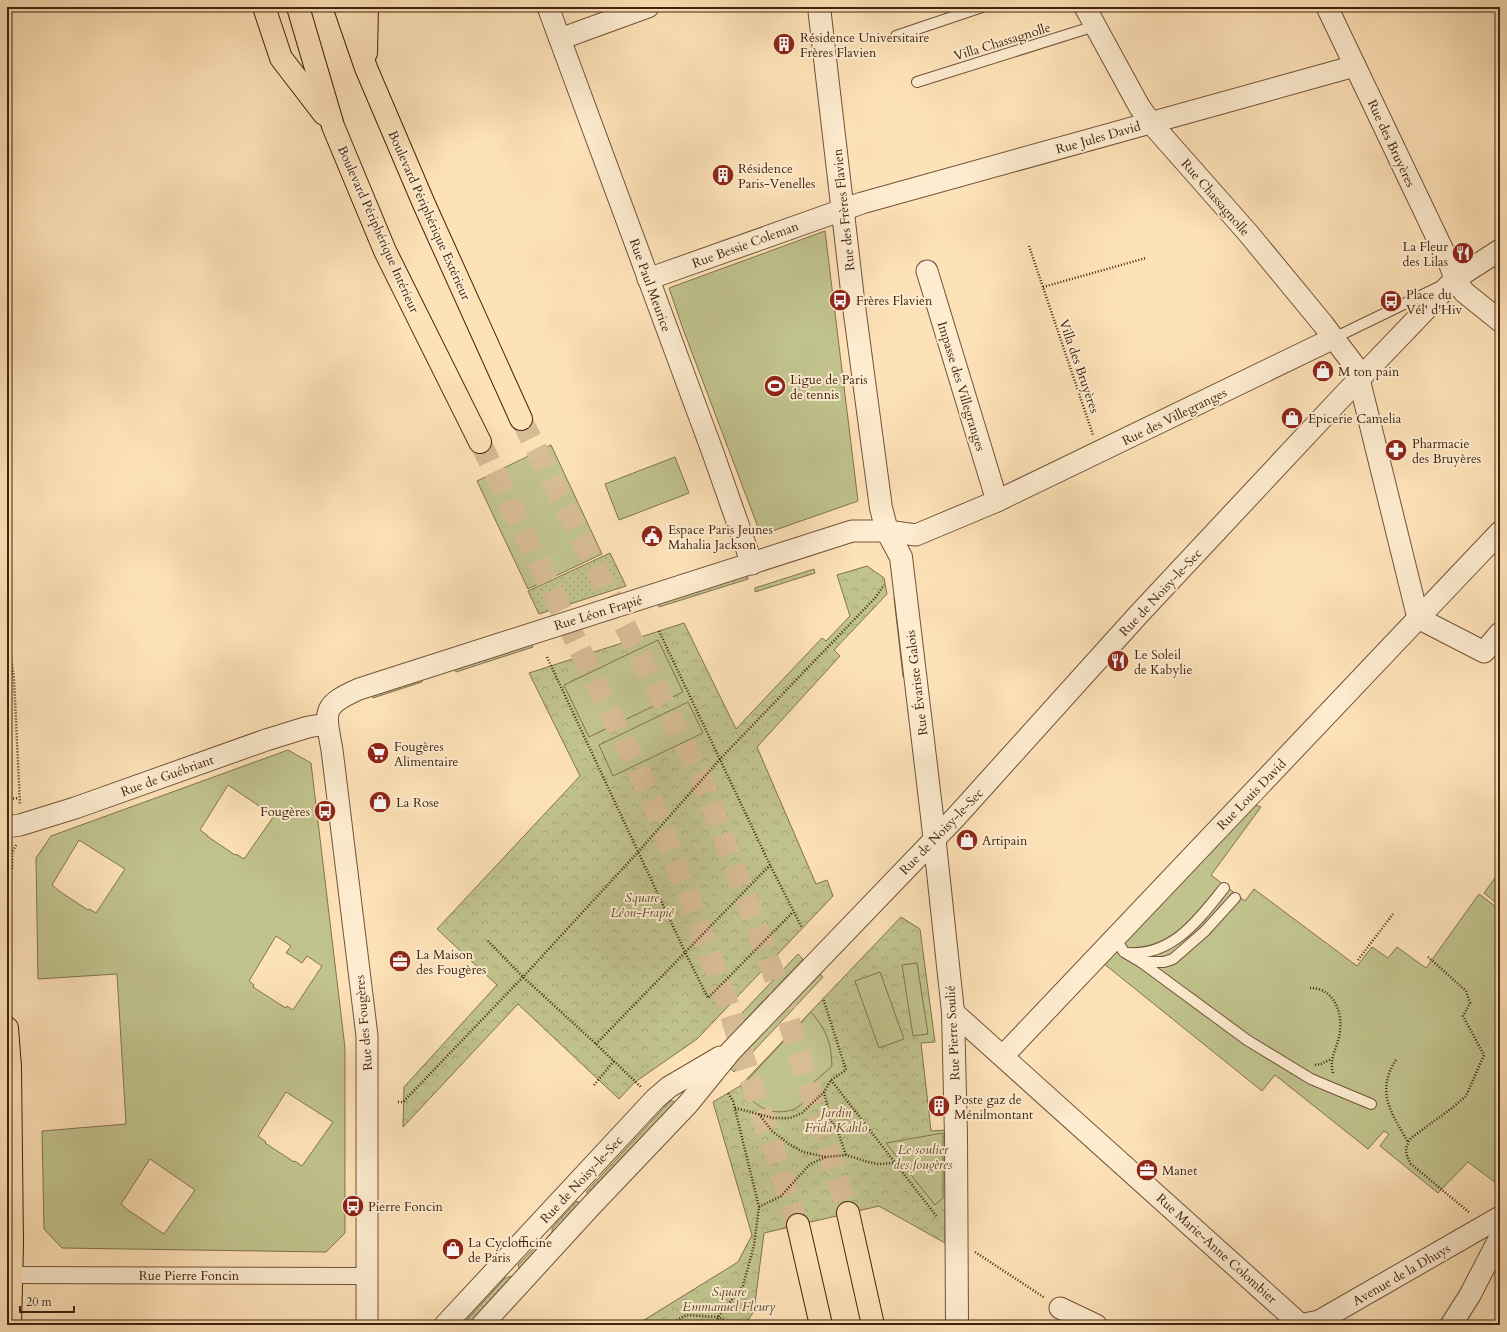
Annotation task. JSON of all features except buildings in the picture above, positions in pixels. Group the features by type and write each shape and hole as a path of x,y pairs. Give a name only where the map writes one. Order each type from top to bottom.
{"main road":[{"path":"264,7 281,58 333,126"},
{"name":"Boulevard Périphérique Intérieur","path":"298,7 333,126 385,251 480,442"},
{"name":"Boulevard Périphérique Extérieur","path":"346,7 366,68 424,204 521,420"},
{"path":"366,68 367,7"},
{"path":"7,1028 10,1071 12,1244 10,1325"},
{"path":"848,1213 873,1325"},
{"path":"798,1225 821,1325"}],"street":[{"name":"Rue Paul Meurice","path":"548,7 716,460 752,564"},
{"path":"560,39 648,7"},
{"name":"Rue des Frères Flavien","path":"819,7 842,209 881,508 888,531"},
{"name":"Rue Chassagnolle","path":"1085,7 1139,106 1150,122 1248,233 1334,338 1354,365 1359,379 1418,618"},
{"name":"Rue des Bruyères","path":"1327,7 1450,265 1455,279 1464,292 1500,321"},
{"name":"Rue Jules David","path":"842,209 1355,66"},
{"name":"Rue Bessie Coleman","path":"648,280 842,209"},
{"name":"Rue de Noisy-le-Sec","path":"482,1325 592,1205 688,1104 731,1051 934,838 955,818 1138,615 1359,379 1455,279 1500,250"},
{"name":"Impasse des Villegranges","path":"927,271 997,500"},
{"name":"Rue des Villegranges","path":"888,531 916,535 997,500 1334,338"},
{"name":"Rue Léon Frapié","path":"328,724 329,709 336,700 360,688 852,531 888,531"},
{"name":"Rue Évariste Galois","path":"888,531 901,557 934,838"},
{"name":"Rue Louis David","path":"1003,1056 1121,946 1418,618 1500,532"},
{"path":"1418,618 1484,652 1500,633"},
{"name":"Rue de Guébriant","path":"12,835 20,825 75,808 266,740 308,727 328,724"},
{"name":"Rue des Fougères","path":"328,724 367,1036 367,1325"},
{"name":"Rue Pierre Soulié","path":"934,838 953,1012 956,1136 957,1325"},
{"name":"Rue Marie-Anne Colombier","path":"953,1012 1301,1325"},
{"name":"Rue de Noisy-le-Sec","path":"445,1325 655,1099 669,1087 731,1051"},
{"path":"1451,1325 1470,1296 1495,1227"},
{"name":"Avenue de la Dhuys","path":"1301,1325 1319,1321 1495,1227"},
{"name":"Rue Pierre Foncin","path":"11,1274 367,1276"},
{"path":"1060,1308 1096,1325"}],"lane":[{"path":"896,36 982,7"},
{"name":"Villa Chassagnolle","path":"917,82 1095,26"},
{"name":"Rue des Villegranges","path":"1334,338 1455,279"},
{"path":"1121,946 1142,953 1155,951 1167,946 1194,924 1224,888"},
{"path":"1141,962 1164,962 1173,959 1205,931 1235,898"},
{"path":"1121,946 1247,1040 1311,1079 1371,1104"}],"path":[{"name":"Villa des Bruyères","path":"1029,246 1099,452"},
{"path":"1043,287 1146,258"},
{"path":"398,1102 403,1102 523,977 638,852 721,758 875,598 888,581"},
{"path":"660,631 770,865 802,928"},
{"path":"7,632 14,679 20,808"},
{"path":"547,657 708,998 793,912"},
{"path":"7,799 19,798"},
{"path":"7,870 12,870 12,835"},
{"path":"596,1044 770,865"},
{"path":"1358,960 1393,914"},
{"path":"488,941 523,977 641,1087"},
{"path":"1428,957 1466,991 1470,1003 1463,1016 1484,1055 1466,1096 1412,1138 1408,1142 1405,1154 1411,1164 1495,1227"},
{"path":"1310,988 1321,990 1331,996 1338,1011 1340,1022 1339,1036 1331,1059 1332,1070 1340,1092"},
{"path":"735,1108 773,1118 790,1118 802,1112 824,1092 831,1080 846,1070 823,998"},
{"path":"1396,1060 1388,1078 1386,1098 1391,1111 1408,1142"},
{"path":"594,1085 614,1061"},
{"path":"831,1080 893,1163 940,1222"},
{"path":"824,1092 831,1121 837,1129 846,1155"},
{"path":"716,1325 718,1317 743,1286 754,1245 759,1207 735,1108 728,1093"},
{"path":"758,1114 772,1131 789,1144 803,1152 826,1157"},
{"path":"759,1207 781,1196 810,1164 826,1157 846,1155 868,1162 880,1164 893,1163"},
{"path":"972,1250 1060,1308"},
{"path":"669,1325 686,1315 718,1317 732,1325"}],"green space":[{"name":"Ligue de Paris de tennis","path":"825,231 858,501 761,535 669,288"},
{"path":"551,445 602,554 528,589 477,481"},
{"path":"675,457 689,493 619,520 605,484"},
{"path":"610,553 626,586 539,614 528,591"},
{"name":"Square Léon-Frapié","path":"867,566 884,578 887,594 834,650 840,656 757,747 816,884 827,880 833,896 697,1039 635,1082 619,1099 518,1004 403,1127 404,1087 497,985 437,929 580,776 529,673 684,623 736,729 822,638 826,641 850,616 837,575"},
{"path":"814,569 815,573 755,592 755,588"},
{"path":"747,575 748,579 659,607 658,603"},
{"path":"899,597 908,676 903,677 894,598"},
{"path":"658,640 683,692 589,737 564,685"},
{"path":"531,643 533,647 456,672 455,668"},
{"path":"421,678 422,682 373,698 371,694"},
{"path":"688,702 703,733 613,776 599,745"},
{"path":"288,750 311,763 345,1048 345,1233 326,1252 62,1248 44,1229 42,1131 126,1124 117,974 38,979 36,858 51,836","holes":["228,785 274,816 244,859 236,854 235,855 200,830","79,840 125,869 96,913 89,909 88,910 52,885","276,936 291,946 286,953 302,963 307,956 322,966 293,1010 287,1006 286,1008 284,1007 253,987 254,985 249,981","286,1092 333,1122 302,1166 265,1143 266,1142 258,1136","150,1159 195,1190 164,1234 121,1204"]},
{"path":"1255,805 1261,807 1211,875 1245,901 1254,889 1357,966 1372,947 1388,958 1397,947 1426,968 1479,894 1500,910 1500,1124 1498,1126 1500,1127 1500,1186 1468,1162 1438,1193 1380,1146 1389,1134 1384,1131 1368,1149 1275,1075 1262,1091 1103,963"},
{"path":"1500,871 1500,906 1484,893"},
{"name":"Jardin Frida Kahlo","path":"901,917 920,929 935,1042 921,1043 931,1131 946,1130 945,1243 879,1206 764,1233 754,1311 745,1325 636,1325 738,1262 752,1235 713,1102 740,1086"},
{"path":"798,954 803,959 730,1036 725,1031"},
{"path":"917,963 928,1034 913,1036 902,965"},
{"path":"880,972 904,1039 879,1048 855,981"},
{"path":"819,973 823,977 734,1072 730,1068"},
{"path":"811,1012 821,1025 827,1037 831,1050 832,1066 804,1091 807,1097 796,1108 780,1112 766,1110 756,1103 741,1087"},
{"path":"671,1100 678,1105 592,1198 586,1192"},
{"name":"Le soulier des fougères","path":"943,1133 943,1198 935,1205 886,1143"},
{"path":"577,1201 584,1206 524,1271 519,1268 518,1265 541,1241 545,1240 552,1232 552,1228"},
{"path":"510,1276 516,1280 475,1325 462,1325 505,1278"}],"tunnel":[{"path":"521,419 702,779 777,983 848,1213"},
{"path":"480,442 652,799 726,998 745,1062 798,1225"}],"place":[{"name":"Résidence Universitaire Frères Flavien","path":"784,44"},
{"name":"Résidence Paris-Venelles","path":"723,175"},
{"name":"La Fleur des Lilas","path":"1463,253"},
{"name":"Frères Flavien","path":"840,300"},
{"name":"Place du Vél' d'Hiv","path":"1391,301"},
{"name":"M ton pain","path":"1323,371"},
{"name":"Ligue de Paris de tennis","path":"775,386"},
{"name":"Epicerie Camelia","path":"1292,418"},
{"name":"Pharmacie des Bruyères","path":"1396,450"},
{"name":"Espace Paris Jeunes Mahalia Jackson","path":"652,536"},
{"name":"Le Soleil de Kabylie","path":"1118,661"},
{"name":"Fougères Alimentaire","path":"378,753"},
{"name":"La Rose","path":"380,802"},
{"name":"Fougères","path":"325,811"},
{"name":"Artipain","path":"967,840"},
{"name":"La Maison des Fougères","path":"400,961"},
{"name":"Poste gaz de Ménilmontant","path":"939,1106"},
{"name":"Manet","path":"1147,1170"},
{"name":"Pierre Foncin","path":"353,1206"},
{"name":"La Cyclofficine de Paris","path":"453,1249"}],"park label":[{"name":"Square Emmanuel Fleury","path":"729,1298"}]}
